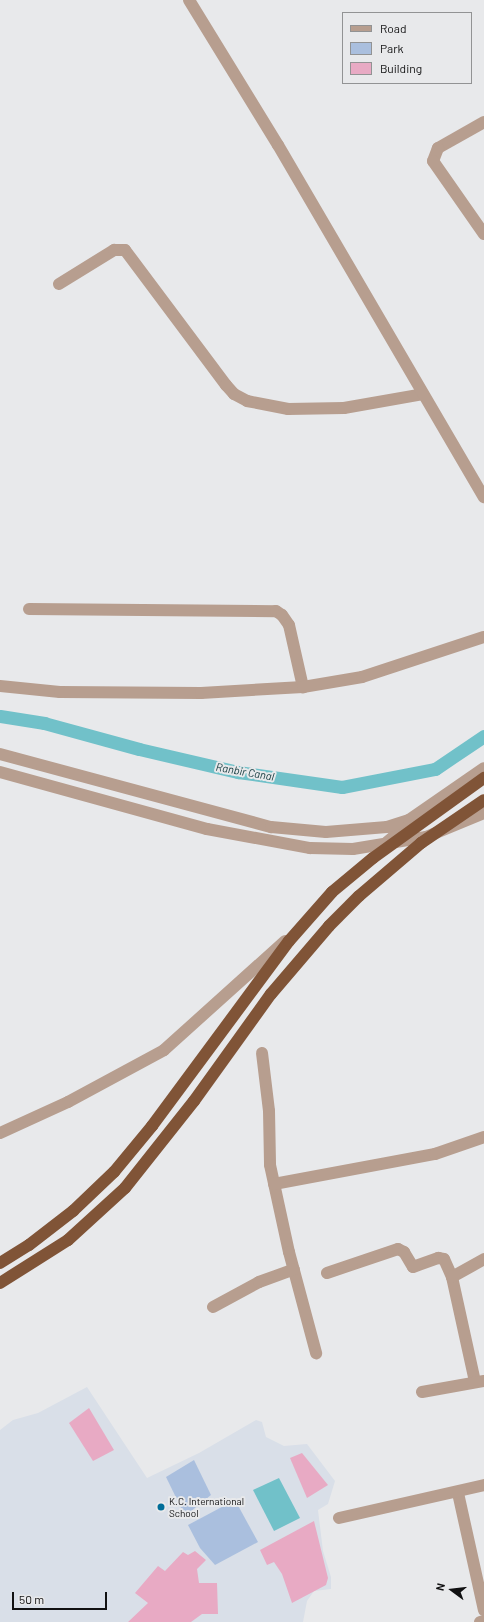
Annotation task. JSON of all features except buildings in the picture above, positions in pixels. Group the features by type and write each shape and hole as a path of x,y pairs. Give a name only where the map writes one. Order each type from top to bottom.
{"highway":[{"path":"0,1263 29,1245 73,1211 114,1172 152,1126 289,941 327,897 352,873 442,806 484,778"},
{"path":"0,1283 68,1240 98,1215 159,1148 271,994 329,926 359,896 421,843 484,800"}],"street":[{"path":"189,0 278,145 484,497"},
{"path":"484,122 438,148 433,161 484,234"},
{"path":"59,284 114,250 125,250 226,385 234,394 247,401 288,409 344,408 423,394"},
{"path":"29,609 276,611 282,615 289,625 303,687"},
{"path":"0,686 60,692 201,694 303,687 362,677 484,637"},
{"path":"0,754 271,827 326,832 387,827 409,820 423,812"},
{"path":"0,1133 68,1102 177,1040 288,939 383,845 423,812 484,768"},
{"path":"0,772 241,837 310,848 353,848 383,845 442,833 484,813"},
{"path":"262,1053 269,1111 269,1158 294,1270 316,1353"},
{"path":"274,1184 435,1154 484,1138"},
{"path":"327,1273 398,1249 404,1252 413,1267 438,1258 444,1259 452,1277 479,1381 422,1392"},
{"path":"452,1277 484,1259"},
{"path":"213,1307 260,1282 294,1270"},
{"path":"339,1518 458,1493 484,1485"},
{"path":"458,1493 484,1610"},
{"path":"480,1622 484,1621"}],"shaded area":[{"name":"K.C. International School","path":"87,1387 147,1478 199,1453 256,1420 262,1422 266,1437 284,1446 307,1444 335,1481 328,1504 318,1510 323,1551 331,1577 331,1589 314,1591 307,1601 303,1622 0,1622 0,1430 13,1420 38,1413"},
{"path":"279,1478 300,1518 274,1531 253,1490"}],"green space":[{"path":"194,1460 211,1495 185,1516 166,1477"},
{"path":"235,1500 258,1542 215,1565 200,1548 188,1525"}],"waterway":[{"name":"Ranbir Canal","path":"0,716 44,723 139,749 238,772 342,787 435,769 484,736"}],"place":[{"name":"K.C. International School","path":"161,1507"}]}
